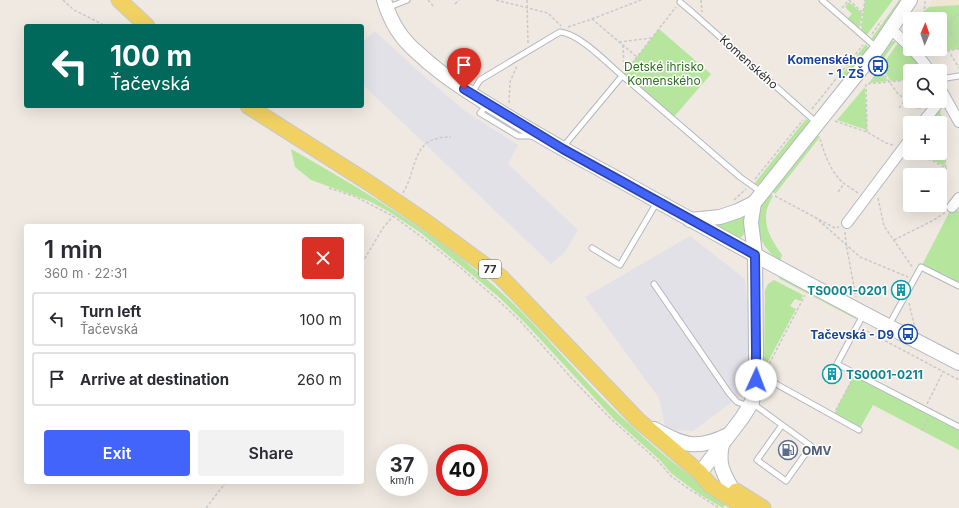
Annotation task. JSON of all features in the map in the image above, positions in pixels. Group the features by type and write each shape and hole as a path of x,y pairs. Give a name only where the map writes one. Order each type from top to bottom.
{"main road":[{"path":"119,0 145,24"},
{"name":"77","path":"251,108 315,149 395,209 424,220 501,277 638,420 700,473 710,485 745,508"},
{"name":"77","path":"700,473 716,478 763,508"}],"street":[{"path":"700,473 750,404 760,373 755,255 751,222 760,194 813,119 887,24 910,0"},
{"path":"385,4 397,31 407,44 443,74 471,94 542,137 860,315 888,326 959,363"},
{"path":"887,24 903,40"},
{"path":"919,56 925,64"},
{"path":"947,105 959,122"},
{"path":"846,224 902,150"},
{"path":"690,220 720,217 738,210 760,194"},
{"path":"952,208 959,198"},
{"path":"638,420 675,440 686,444 706,444 725,439"},
{"path":"725,439 720,463 722,472 731,487"}],"lane":[{"path":"385,4 407,0"},
{"path":"822,0 872,44"},
{"name":"Komenského","path":"680,2 813,119"},
{"path":"471,94 480,80 560,32 567,32 578,38 632,83 760,194"},
{"path":"562,148 622,76"},
{"path":"947,78 959,76"},
{"path":"592,248 620,266 657,202"},
{"path":"888,326 922,267 959,286"},
{"path":"654,284 729,393 737,402 750,404 782,425 811,446 786,481 757,460 782,425"},
{"path":"860,315 837,364 959,428"},
{"path":"760,373 859,430"}],"path":[{"path":"63,0 74,10 102,24"},
{"path":"428,0 434,7"},
{"path":"455,4 458,0"},
{"path":"496,0 548,13 564,28 641,0"},
{"path":"527,0 528,50"},
{"path":"701,0 702,20"},
{"path":"837,13 849,0 863,12"},
{"path":"860,34 864,0"},
{"path":"924,11 925,0"},
{"path":"623,45 624,73 680,2"},
{"path":"959,15 956,15 950,22 949,29 952,36 959,44"},
{"path":"592,19 637,57"},
{"path":"760,194 813,119 887,24"},
{"path":"619,42 652,38"},
{"path":"959,49 948,51 959,68"},
{"path":"509,106 510,82 517,65"},
{"path":"879,67 898,94 903,97"},
{"path":"868,132 866,84 903,81"},
{"path":"899,108 903,103"},
{"path":"941,114 946,168"},
{"path":"835,121 868,132 886,143 902,150 911,157 931,160 944,168"},
{"path":"364,260 395,209 408,182 419,151 430,139 443,136 451,137"},
{"path":"820,139 827,161 835,174 842,182 865,198"},
{"path":"876,184 884,226 918,274"},
{"path":"838,192 843,186"},
{"path":"329,188 395,209 423,238 499,301 521,322 610,418 677,480 719,508"},
{"path":"731,202 760,194 815,217 835,228 846,224 846,244 860,315 861,328 959,380"},
{"path":"894,240 932,221 952,208"},
{"path":"815,217 860,257 914,280"},
{"path":"907,293 918,342"},
{"path":"760,373 804,295 811,298"},
{"path":"926,406 943,372"},
{"path":"833,416 855,373"},
{"path":"922,431 931,413"},
{"path":"206,508 224,484"}],"shaded area":[{"path":"932,0 959,0 959,5 929,7"},
{"path":"375,31 465,111 518,145 508,164 578,230 565,252 551,264 364,86 364,41"},
{"path":"690,236 745,279 751,342 748,390 693,431 666,430 659,398 585,297"}],"green space":[{"path":"865,0 893,0 866,36 861,32"},
{"path":"899,0 903,0 877,39 871,39"},
{"path":"849,2 862,13 859,30 847,19 852,14 845,7"},
{"path":"959,5 959,49 947,50 947,12 924,12 929,7"},
{"name":"Detské ihrisko Komenského","path":"659,29 711,74 672,119 622,76"},
{"path":"893,41 896,41 879,65 876,63 878,57"},
{"path":"898,43 903,45 903,56 913,56 920,63 903,64 903,80 891,81 881,67"},
{"path":"866,44 869,49 845,81 840,77"},
{"path":"879,69 888,81 869,83"},
{"path":"865,87 867,130 837,120"},
{"path":"940,108 941,116 935,115"},
{"path":"806,119 809,121 809,124 761,183 757,185 754,184"},
{"path":"816,134 820,137 775,194 771,190"},
{"path":"291,149 395,211 469,264 506,297 601,397 631,425 677,465 726,502 723,508 699,494 671,473 660,460 614,419 529,327 500,298 476,278 421,233 388,211 369,201 311,180 295,167"},
{"path":"933,160 944,160 945,166"},
{"path":"769,192 773,196 767,212 767,227 769,234 782,255 780,262 768,250 757,230 757,214 761,204"},
{"path":"952,207 959,211 959,286 921,267"},
{"path":"742,215 746,218 745,230 743,235 738,239 714,226 714,222"},
{"path":"778,274 856,316 856,319 780,279"},
{"path":"774,280 803,295 801,301 795,299 790,306 796,309 764,369 765,290 768,284"},
{"path":"855,373 959,427 959,450 873,405 859,430 833,416"}],"place":[{"name":"Komenského - 1. ZŠ","path":"878,66"},
{"name":"TS0001-0201","path":"901,290"},
{"name":"Tačevská - D9","path":"908,334"},
{"name":"TS0001-0211","path":"832,374"},
{"name":"OMV","path":"788,450"}],"route":[{"path":"464,89 563,149 755,255 756,380"}]}
